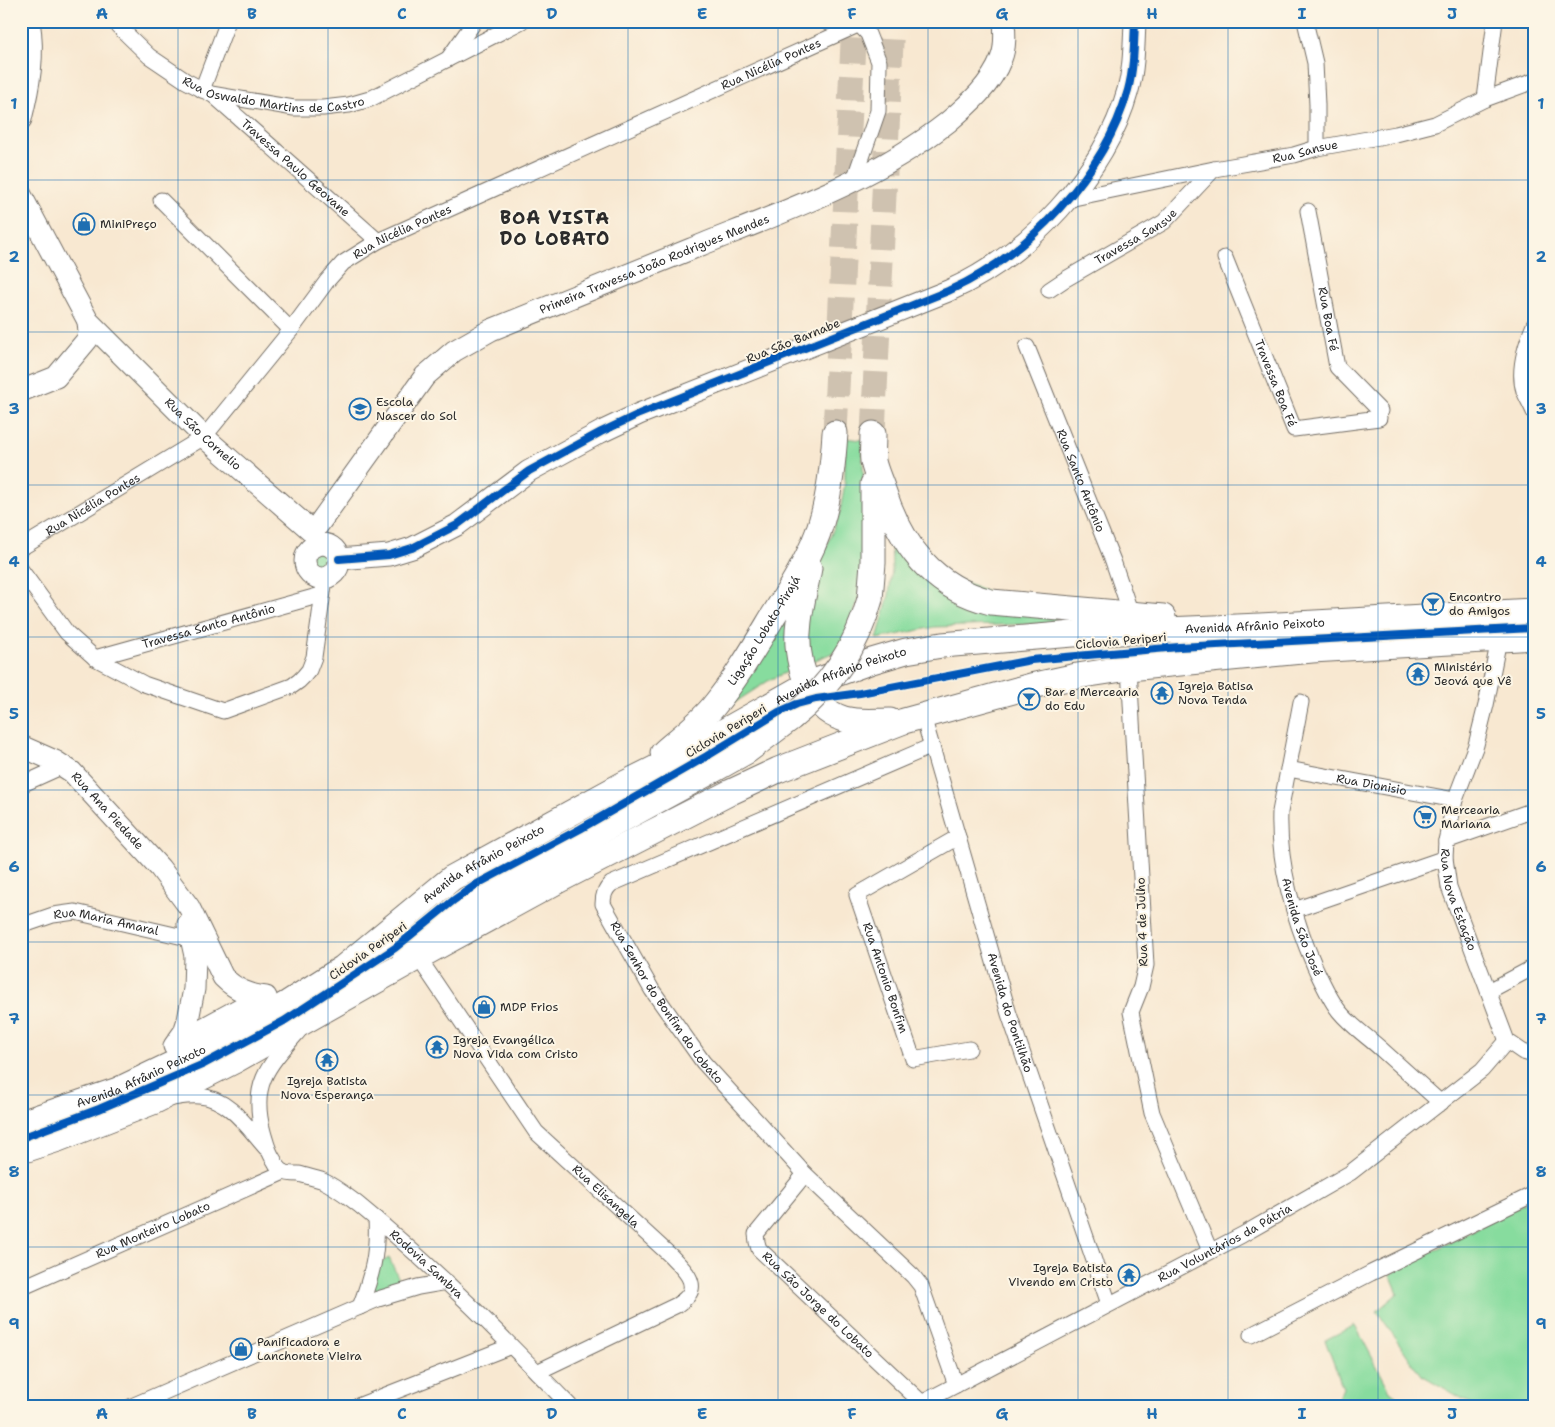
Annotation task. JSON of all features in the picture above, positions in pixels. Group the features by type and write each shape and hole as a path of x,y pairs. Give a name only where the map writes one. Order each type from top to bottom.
{"main road":[{"name":"Ligação Lobato-Pirajá","path":"622,785 686,734 713,707 750,654 780,606 797,577 821,526 833,462 834,433"},
{"path":"374,982 407,951 455,911 747,751 791,718 820,692 837,671 858,636 870,599 873,563 872,434"},
{"path":"873,461 888,506 905,540 918,558 950,587 974,598 991,602 1260,626"},
{"path":"815,538 798,629 798,644 801,663 816,700 834,715 846,720 914,719"},
{"name":"Avenida Afrânio Peixoto","path":"21,1122 118,1090 225,1039 288,1003 343,968 452,878 622,785 680,756 808,684 872,661 906,651 942,645 1072,634 1534,611"},
{"name":"Avenida Afrânio Peixoto","path":"21,1152 155,1101 234,1061 561,879 731,792 778,770 914,719 1031,686 1077,676 1129,668 1312,650 1534,637"},
{"path":"21,1122 97,1088 266,997 326,968 382,936"}],"street":[{"path":"21,119 30,78 32,53 29,21"},
{"name":"Rua Oswaldo Martins de Castro","path":"113,21 149,56 186,82 207,92 294,108 323,108 349,105 370,99 522,21"},
{"path":"207,92 228,21"},
{"name":"Rua Oswaldo Martins de Castro","path":"446,61 475,21"},
{"name":"Primeira Travessa João Rodrigues Mendes","path":"323,586 307,567 306,561 316,538 425,376 454,351 491,330 833,191 897,157 926,139 957,115 981,92 1002,57 1006,35 1004,21"},
{"name":"Rua São Barnabe","path":"339,559 389,555 412,548 457,525 529,471 601,432 648,411 970,281 1014,251 1069,199 1104,146 1120,114 1129,89 1133,63 1135,21"},
{"path":"1305,21 1314,63 1317,105 1317,148"},
{"path":"1485,99 1495,21"},
{"path":"854,180 878,111 879,62 868,34 858,23"},
{"name":"Rua Nicélia Pontes","path":"21,548 204,437 343,263 378,242 858,23"},
{"name":"Rua Sansue","path":"1069,199 1214,169 1294,155 1317,148 1396,134 1435,124 1485,99 1534,80"},
{"name":"Travessa Paulo Geovane","path":"207,92 378,242"},
{"name":"Travessa Sansue","path":"1049,290 1164,222 1214,169"},
{"name":"Rua São Cornelio","path":"21,195 88,321 204,437 316,538 334,549 339,559"},
{"path":"161,200 291,330"},
{"name":"Rua Boa Fé","path":"1308,210 1337,367 1379,414"},
{"name":"Travessa Boa Fé","path":"1225,258 1294,429 1379,414"},
{"path":"21,391 56,377 87,340 89,333 88,321"},
{"path":"1534,325 1524,355 1522,380 1524,390 1534,412"},
{"name":"Rua Santo Antônio","path":"1027,348 1113,561 1131,614"},
{"path":"21,570 67,633 95,658 144,684 223,712 292,686 309,670 314,657 323,586 337,569 339,559"},
{"name":"Travessa Santo Antônio","path":"95,658 323,586"},
{"name":"Rua Nova Estação","path":"1499,639 1476,745 1455,800 1446,841 1445,858 1449,887 1507,1041"},
{"name":"Rua 4 de Julho","path":"1129,668 1146,965 1141,987 1131,1012 1153,1117 1210,1251"},
{"name":"Avenida São José","path":"1301,702 1280,812 1279,830 1280,845 1294,910 1310,954 1337,1008 1351,1025 1380,1048 1441,1103"},
{"name":"Avenida do Pontilhão","path":"914,719 932,746 1014,1030 1109,1304"},
{"name":"Rua Ana Piedade","path":"21,746 72,772 160,868 189,906 223,977 231,985 243,992 266,997"},
{"name":"Rua Senhor do Bonfim do Lobato","path":"932,746 611,884 605,891 603,904 652,990 716,1078 805,1174 913,1276 921,1286 956,1385"},
{"path":"21,785 62,766"},
{"name":"Rua Dionisio","path":"1288,769 1455,800"},
{"path":"1446,841 1534,810"},
{"name":"Rua Antonio Bonfim","path":"958,837 857,895 913,1060 968,1049"},
{"path":"1294,910 1445,858"},
{"name":"Rua Ana Piedade","path":"174,1046 184,1032 188,1020 194,989 195,956 192,939 178,893"},
{"name":"Rua Maria Amaral","path":"21,926 53,915 76,912 192,939"},
{"name":"Rua Elisangela","path":"418,957 536,1132 671,1256 689,1277 691,1284 689,1296 677,1305 537,1372"},
{"path":"1489,991 1534,967"},
{"path":"268,1150 259,1112 259,1095 262,1080 272,1063 309,1019"},
{"path":"1507,1041 1523,1052 1534,1055"},
{"name":"Rua Voluntários da Pátria","path":"919,1404 1242,1235 1350,1173 1482,1070 1507,1041"},
{"path":"155,1101 184,1096 200,1096 215,1100 239,1117 268,1150 284,1172"},
{"name":"Rodovia Sambra","path":"284,1172 321,1180 340,1190 376,1219 447,1282 570,1406"},
{"name":"Rua Monteiro Lobato","path":"21,1288 284,1172"},
{"name":"Rua São Jorge do Lobato","path":"805,1174 756,1234 758,1245 919,1404"},
{"path":"1251,1334 1534,1194"},
{"path":"360,1306 372,1276 378,1240 376,1219"},
{"path":"132,1406 360,1306 418,1287 447,1282"},
{"path":"358,1406 511,1346"}],"green space":[{"path":"845,438 862,440 864,492 860,596 839,650 771,679 731,705 807,583 826,548 840,512 845,482"},
{"path":"891,538 905,559 1061,620 1062,623 934,627 877,639 889,595 892,569"},
{"path":"322,548 331,552 335,561 331,570 322,574 313,570 309,561 313,552"},
{"path":"1532,1199 1534,1200 1534,1406 1475,1406 1420,1374 1377,1311 1398,1293 1390,1274"},
{"path":"389,1258 401,1283 379,1294 372,1286 378,1264"},
{"path":"1355,1325 1390,1391 1411,1406 1335,1406 1343,1388 1325,1340"}],"tunnel":[{"path":"835,433 854,21"},
{"path":"873,434 892,21"}],"cycle path":[{"path":"339,559 389,555 412,548 457,525 529,471 601,432 639,414 948,291 977,276 1006,257 1034,234 1059,209 1082,181 1101,152 1117,121 1128,90 1133,65 1135,21"},
{"name":"Ciclovia Periperi","path":"21,1138 99,1109 204,1064 284,1021 395,948 454,900 477,884 580,829 779,712 797,704 1031,660 1179,647 1534,628"}],"place":[{"name":"MiniPreço","path":"84,224"},
{"name":"Escola Nascer do Sol","path":"360,409"},
{"name":"Encontro do Amigos","path":"1433,604"},
{"name":"Ministério Jeová que Vê","path":"1418,674"},
{"name":"Igreja Batisa Nova Tenda","path":"1162,693"},
{"name":"Bar e Mercearia do Edu","path":"1029,699"},
{"name":"Mercearia Mariana","path":"1425,817"},
{"name":"MDP Frios","path":"484,1007"},
{"name":"Igreja Evangélica Nova Vida com Cristo","path":"437,1047"},
{"name":"Igreja Batista Nova Esperança","path":"327,1060"},
{"name":"Igreja Batista Vivendo em Cristo","path":"1129,1275"},
{"name":"Panificadora e Lanchonete Vieira","path":"241,1349"}],"district":[{"name":"BOA VISTA DO LOBATO","path":"555,228"}]}
